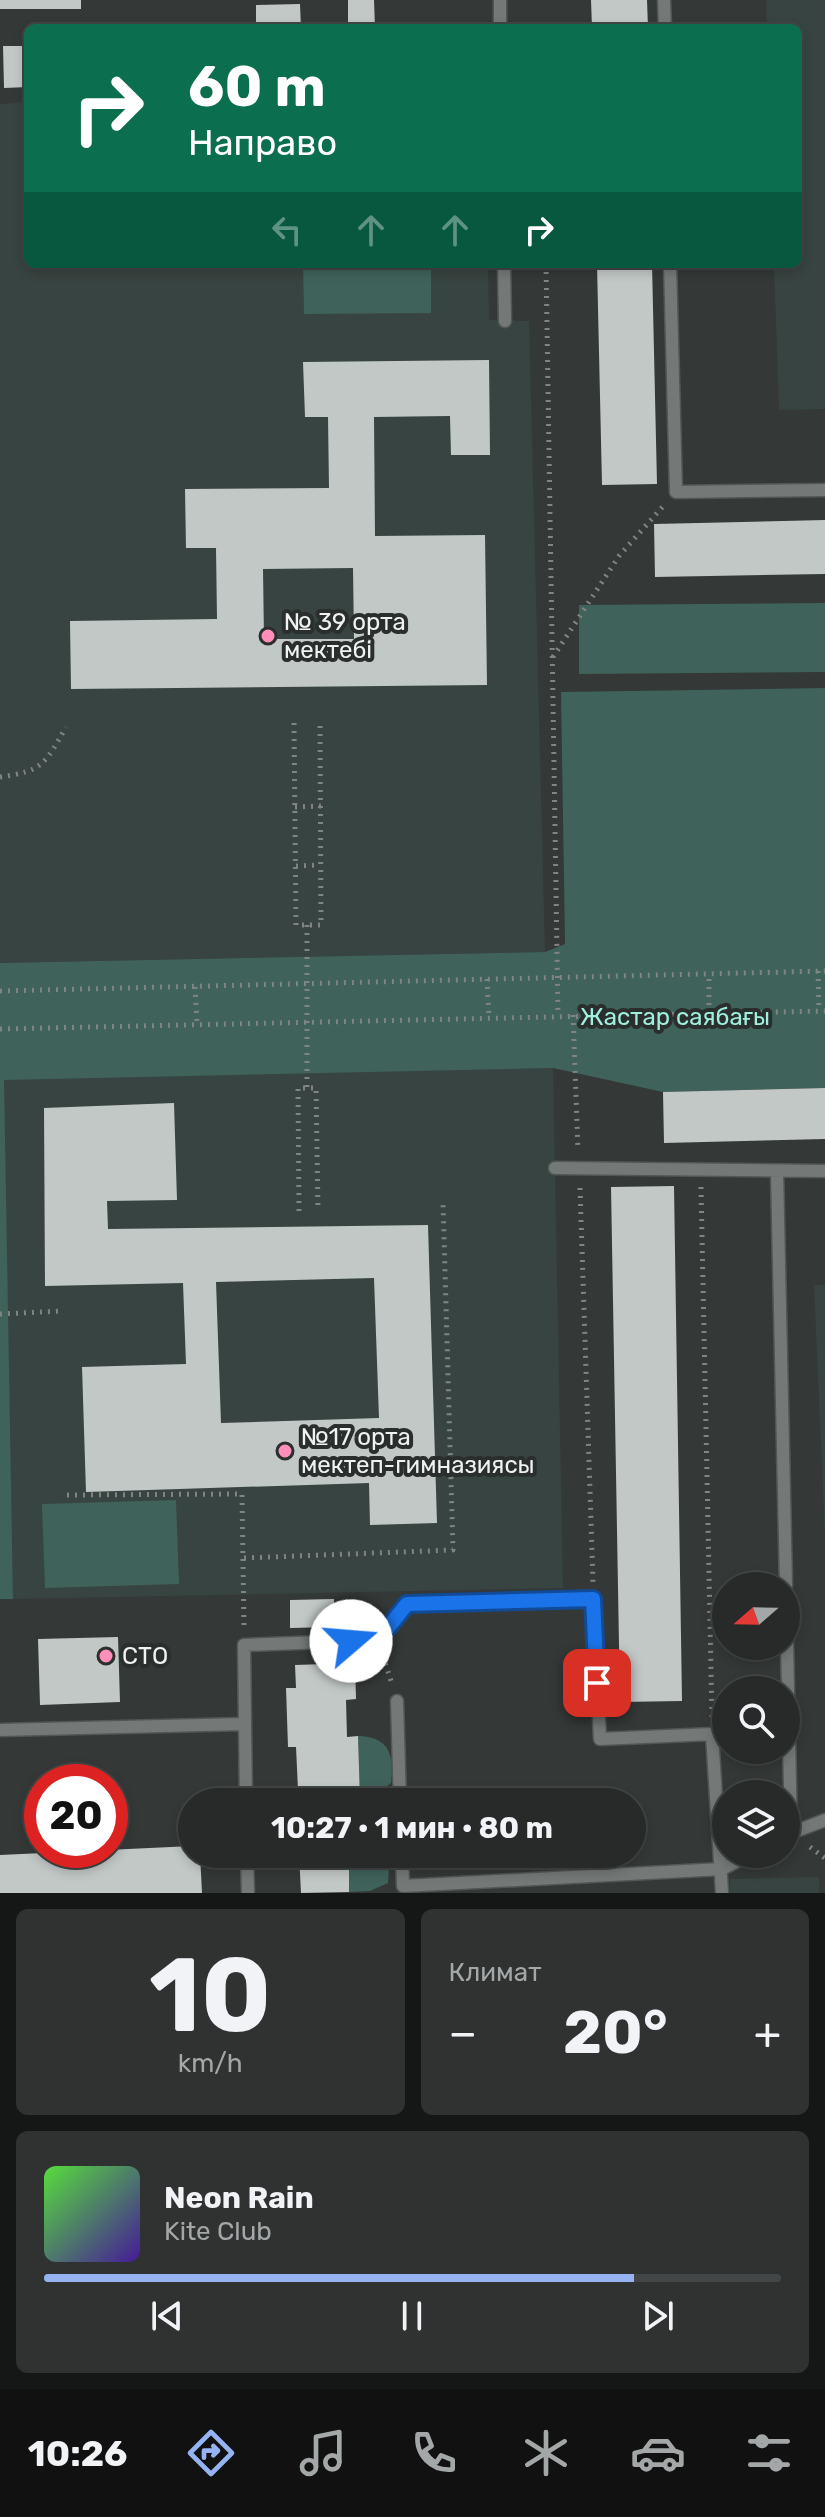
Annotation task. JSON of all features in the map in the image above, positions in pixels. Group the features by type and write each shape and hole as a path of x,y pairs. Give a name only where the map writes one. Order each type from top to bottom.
{"lane":[{"path":"500,0 500,24"},
{"path":"664,0 665,24"},
{"path":"504,268 505,321"},
{"path":"670,268 676,492 825,490"},
{"path":"555,1168 825,1171"},
{"path":"777,1172 786,1572"},
{"path":"246,1788 244,1645 378,1640 407,1604 593,1599 600,1739 712,1734"},
{"path":"397,1701 400,1788"},
{"path":"0,1730 244,1724"},
{"path":"714,1764 722,1893"},
{"path":"800,1829 825,1820"},
{"path":"247,1868 248,1893"},
{"path":"402,1868 403,1886 722,1869"}],"path":[{"path":"546,268 558,1015"},
{"path":"553,658 619,556 676,492"},
{"path":"294,723 296,925 321,925 320,722"},
{"path":"0,777 30,773 48,758 66,727"},
{"path":"295,807 321,806"},
{"path":"296,866 320,865"},
{"path":"307,925 307,1088"},
{"path":"0,991 822,971 822,1011 0,1029"},
{"path":"709,973 709,1013"},
{"path":"487,979 489,1017"},
{"path":"195,987 197,1024"},
{"path":"573,1015 593,1599"},
{"path":"299,1211 298,1088 316,1088 318,1210"},
{"path":"701,1171 712,1734"},
{"path":"244,1558 453,1550 443,1201"},
{"path":"0,1314 62,1311"},
{"path":"67,1495 242,1494 244,1645"},
{"path":"378,1640 397,1701"}],"shaded area":[{"path":"766,0 825,0 825,409 779,410 774,268 802,268 802,24 767,24"},
{"name":"№ 39 орта мектебі","path":"24,102 24,268 488,268 489,320 529,321 545,952 0,963 0,104"},
{"name":"№17 орта мектеп-гимназиясы","path":"553,1068 563,1588 13,1599 3,1079"},
{"path":"814,1285 825,1285 825,1535"},
{"path":"819,1877 819,1893 730,1893 730,1879"}],"green space":[{"path":"303,268 431,268 431,313 304,314"},
{"path":"825,603 825,672 579,674 579,605"},
{"name":"Жастар саябағы","path":"825,688 825,1088 663,1092 553,1068 4,1080 13,1599 0,1599 0,963 545,952 565,944 561,692"},
{"path":"176,1500 179,1584 45,1588 42,1504"},
{"path":"358,1736 369,1737 383,1744 388,1749 392,1764 391,1783 384,1788 360,1788"},
{"path":"349,1868 389,1868 388,1883 370,1891 349,1892"}],"building":[{"path":"0,0 81,0 81,9 0,9"},
{"path":"348,0 374,0 375,24 348,24"},
{"path":"591,0 647,0 648,24 592,24"},
{"path":"300,4 301,24 256,24 256,5"},
{"path":"3,46 24,46 24,87 4,88"},
{"path":"597,268 652,268 657,484 602,485"},
{"path":"489,360 490,455 451,455 450,416 374,417 375,536 485,535 487,685 71,689 70,621 217,619 216,548 186,548 185,489 329,488 328,417 305,417 303,362","holes":["353,568 354,639 264,639 263,569"]},
{"path":"825,520 825,574 655,577 654,524"},
{"path":"825,1088 825,1139 664,1143 663,1092"},
{"path":"174,1103 177,1200 107,1201 108,1229 428,1225 437,1523 370,1525 369,1483 86,1492 82,1367 186,1364 183,1283 45,1286 44,1108","holes":["374,1278 379,1418 221,1423 216,1282"]},
{"path":"674,1186 682,1701 620,1702 611,1187"},
{"path":"334,1599 335,1627 290,1628 290,1600"},
{"path":"118,1637 120,1702 40,1705 38,1639"},
{"path":"355,1663 356,1699 346,1700 347,1737 358,1736 360,1788 298,1788 296,1747 288,1747 286,1688 296,1688 295,1665"},
{"path":"178,1847 178,1868 201,1868 202,1893 0,1893 0,1855 24,1854 24,1868 128,1868 128,1849"},
{"path":"300,1868 349,1868 349,1892 301,1893"}],"place":[{"name":"№ 39 орта мектебі","path":"268,636"},
{"name":"№17 орта мектеп-гимназиясы","path":"285,1451"},
{"name":"СТО","path":"106,1656"}],"route":[{"path":"351,1641 378,1640 407,1604 593,1599 597,1683"}]}
